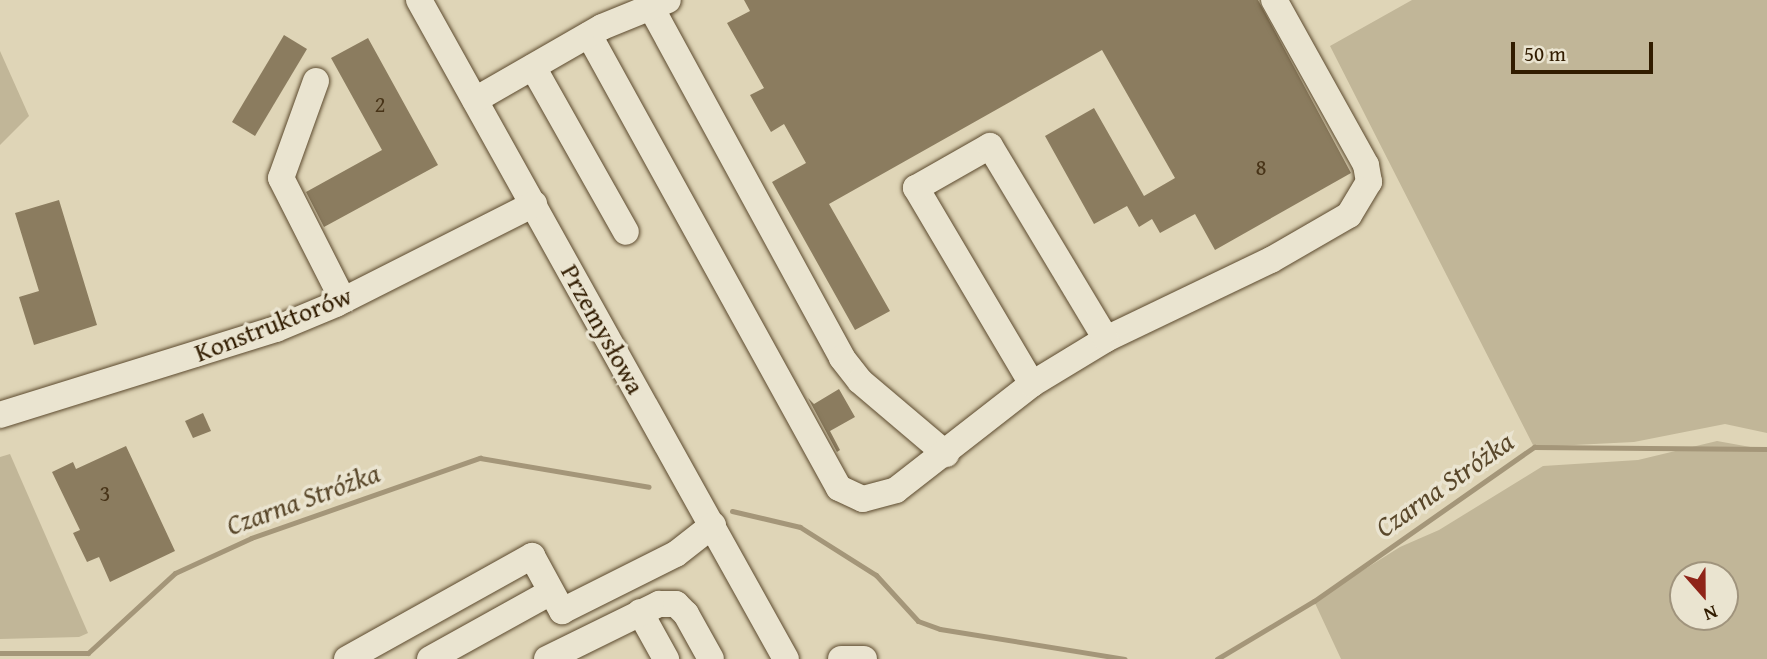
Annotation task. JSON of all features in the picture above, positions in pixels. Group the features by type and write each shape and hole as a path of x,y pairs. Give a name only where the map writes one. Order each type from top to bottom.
{"street":[{"name":"Przemysłowa","path":"419,0 786,659"},
{"path":"589,35 839,488 863,499 880,497 946,454 1032,384 1106,339 1321,233 1349,215 1363,198 1369,182 1366,165 1274,0"},
{"path":"475,100 589,35 618,9 660,5 842,358 860,381 946,454"},
{"path":"533,67 626,232"},
{"path":"316,81 281,178 343,300"},
{"path":"1032,384 916,188 990,146 1106,339"},
{"name":"Konstruktorów","path":"0,415 276,329 343,300 534,204"},
{"path":"347,659 533,556 562,611 676,554 713,525"},
{"path":"430,659 551,592"},
{"path":"547,659 639,611 659,604 676,604 686,614 711,659"},
{"path":"639,611 666,659"},
{"path":"841,659 864,659"}],"shaded area":[{"path":"1412,0 1767,0 1767,433 1725,424 1634,442 1534,447 1330,46"},
{"path":"0,51 29,116 0,145"},
{"path":"1717,441 1767,450 1767,659 1341,659 1314,601 1400,547 1439,530 1543,466 1638,460"},
{"path":"10,454 88,633 79,637 0,639 0,457"}],"building":[{"path":"744,0 1258,0 1351,173 1215,250 1195,214 1160,233 1152,219 1139,227 1127,206 1094,224 1045,136 1094,108 1144,196 1175,178 1102,50 829,204 890,311 855,330 772,182 806,163 784,124 771,132 750,95 764,88 727,23 750,11"},
{"path":"284,35 307,49 255,136 232,122"},
{"path":"368,38 438,165 324,227 306,192 382,150 331,58"},
{"path":"59,200 97,325 34,345 19,297 39,291 15,213"},
{"path":"839,389 855,417 830,431 840,450 837,452 808,398 814,404"},
{"path":"203,413 211,431 193,438 185,421"},
{"path":"126,446 175,551 110,582 99,557 87,562 73,533 80,530 52,472 73,462 76,469"}],"waterway":[{"name":"Czarna Stróżka","path":"1217,659 1314,601 1534,447 1767,449"},
{"name":"Czarna Stróżka","path":"0,653 88,653 175,573 251,538 480,458 649,487"},
{"name":"Czarna Stróżka","path":"732,511 800,527 876,575 918,621 940,629 1125,659"}]}
